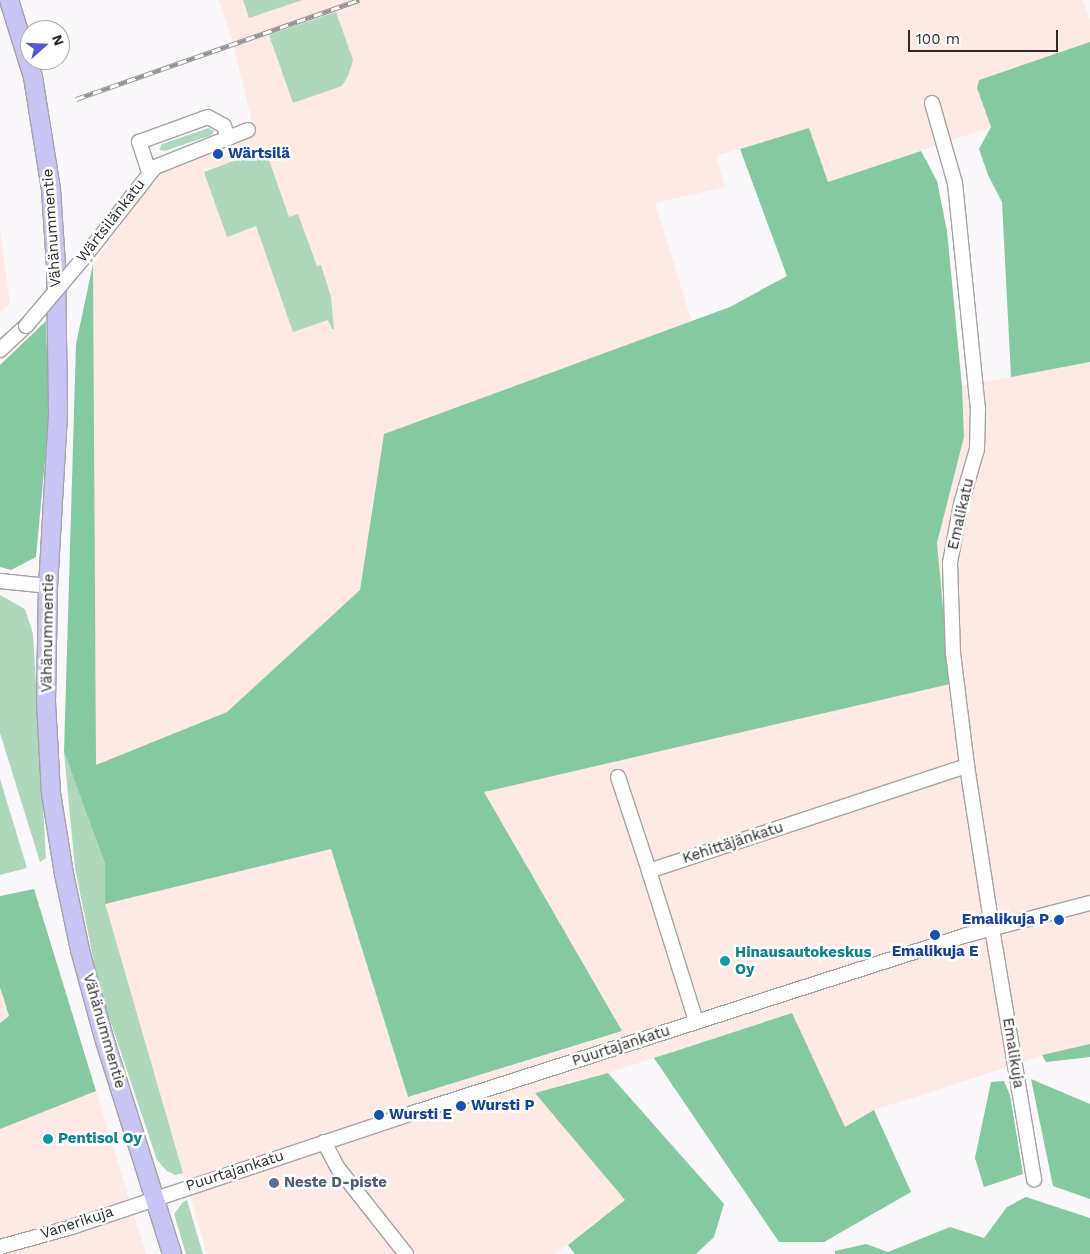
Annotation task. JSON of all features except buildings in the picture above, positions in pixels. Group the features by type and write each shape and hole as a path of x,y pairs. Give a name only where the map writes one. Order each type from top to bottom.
{"main road":[{"name":"Vähänummentie","path":"9,0 33,77 51,190 56,266 58,414 48,586 46,702 51,793 61,858 92,994 172,1254"}],"street":[{"name":"Emalikatu","path":"932,103 955,183 978,408 977,449 959,510 950,563 953,653 967,766 992,928"},
{"path":"149,172 139,142 208,117 224,126 228,138"},
{"name":"Wärtsilänkatu","path":"0,350 26,326 86,255 149,172 164,162 248,130"},
{"path":"0,581 48,586"},
{"name":"Kehittäjänkatu","path":"649,871 967,766"},
{"path":"618,777 696,1022"},
{"name":"Puurtajankatu","path":"154,1198 992,928 1090,903"},
{"name":"Emalikuja","path":"992,928 1034,1180"},
{"path":"324,1142 338,1168 406,1254"},
{"name":"Vanerikuja","path":"0,1247 72,1227 154,1198"}],"shaded area":[{"path":"219,0 1083,0 1090,20 1090,42 979,80 977,88 991,127 828,182 809,128 716,156 725,187 655,203 692,322 384,434 360,590 227,712 95,766 93,264 143,195 188,146 252,123 232,39"},
{"path":"0,227 10,304 0,312"},
{"path":"1090,362 1090,1057 1046,1062 1042,1056 874,1110 845,1127 791,1013 608,1073 536,1093 625,1200 555,1254 207,1254 105,904 331,849 408,1097 622,1032 484,792 950,684 937,543 964,437 962,386"},
{"path":"0,987 9,1016 0,1023"},
{"path":"96,1091 146,1254 0,1254 0,1129"}],"green space":[{"path":"243,0 302,0 249,18"},
{"path":"336,12 353,60 348,76 342,86 293,103 269,35"},
{"path":"1090,42 1090,362 1011,377 1002,202 988,175 979,149 991,127 977,88 979,80"},
{"path":"209,128 214,131 212,135 164,151 159,150 162,144"},
{"path":"809,128 828,182 921,151 937,181 947,231 962,386 964,437 937,543 950,684 484,792 622,1031 408,1097 331,849 105,904 105,864 64,752 76,344 93,264 96,765 227,712 360,590 384,434 730,307 787,276 740,149"},
{"path":"265,149 289,217 298,214 317,266 321,265 331,297 334,329 332,329 328,320 293,332 256,226 227,237 204,172"},
{"path":"46,321 49,417 36,557 11,570 0,567 0,365"},
{"path":"0,595 25,609 33,634 46,858 40,862 0,733"},
{"path":"64,752 105,864 105,903 183,1173 175,1175 167,1171 157,1160 99,987 75,868"},
{"path":"0,779 27,868 0,875"},
{"path":"34,889 96,1091 0,1129 0,1023 9,1016 0,987 0,896"},
{"path":"792,1013 845,1127 874,1110 911,1192 824,1242 779,1242 654,1058"},
{"path":"1090,1044 1090,1057 1046,1062 1042,1055"},
{"path":"608,1073 724,1204 714,1237 696,1254 575,1254 568,1245 625,1200 535,1093"},
{"path":"1031,1079 1090,1104 1090,1199 1053,1186"},
{"path":"1004,1081 1010,1095 1023,1174 984,1187 975,1158 991,1082"},
{"path":"1026,1197 1090,1218 1090,1254 835,1254 835,1251 866,1244 888,1252 950,1227 984,1238 1007,1207"},
{"path":"187,1200 203,1254 186,1254 174,1214 183,1202"}],"railway":[{"path":"76,99 359,0"}],"place":[{"name":"Wärtsilä","path":"218,154"},
{"name":"Emalikuja P","path":"1059,920"},
{"name":"Emalikuja E","path":"935,935"},
{"name":"Hinausautokeskus Oy","path":"725,961"},
{"name":"Wursti P","path":"461,1106"},
{"name":"Wursti E","path":"379,1115"},
{"name":"Pentisol Oy","path":"48,1139"},
{"name":"Neste D-piste","path":"274,1183"}]}
